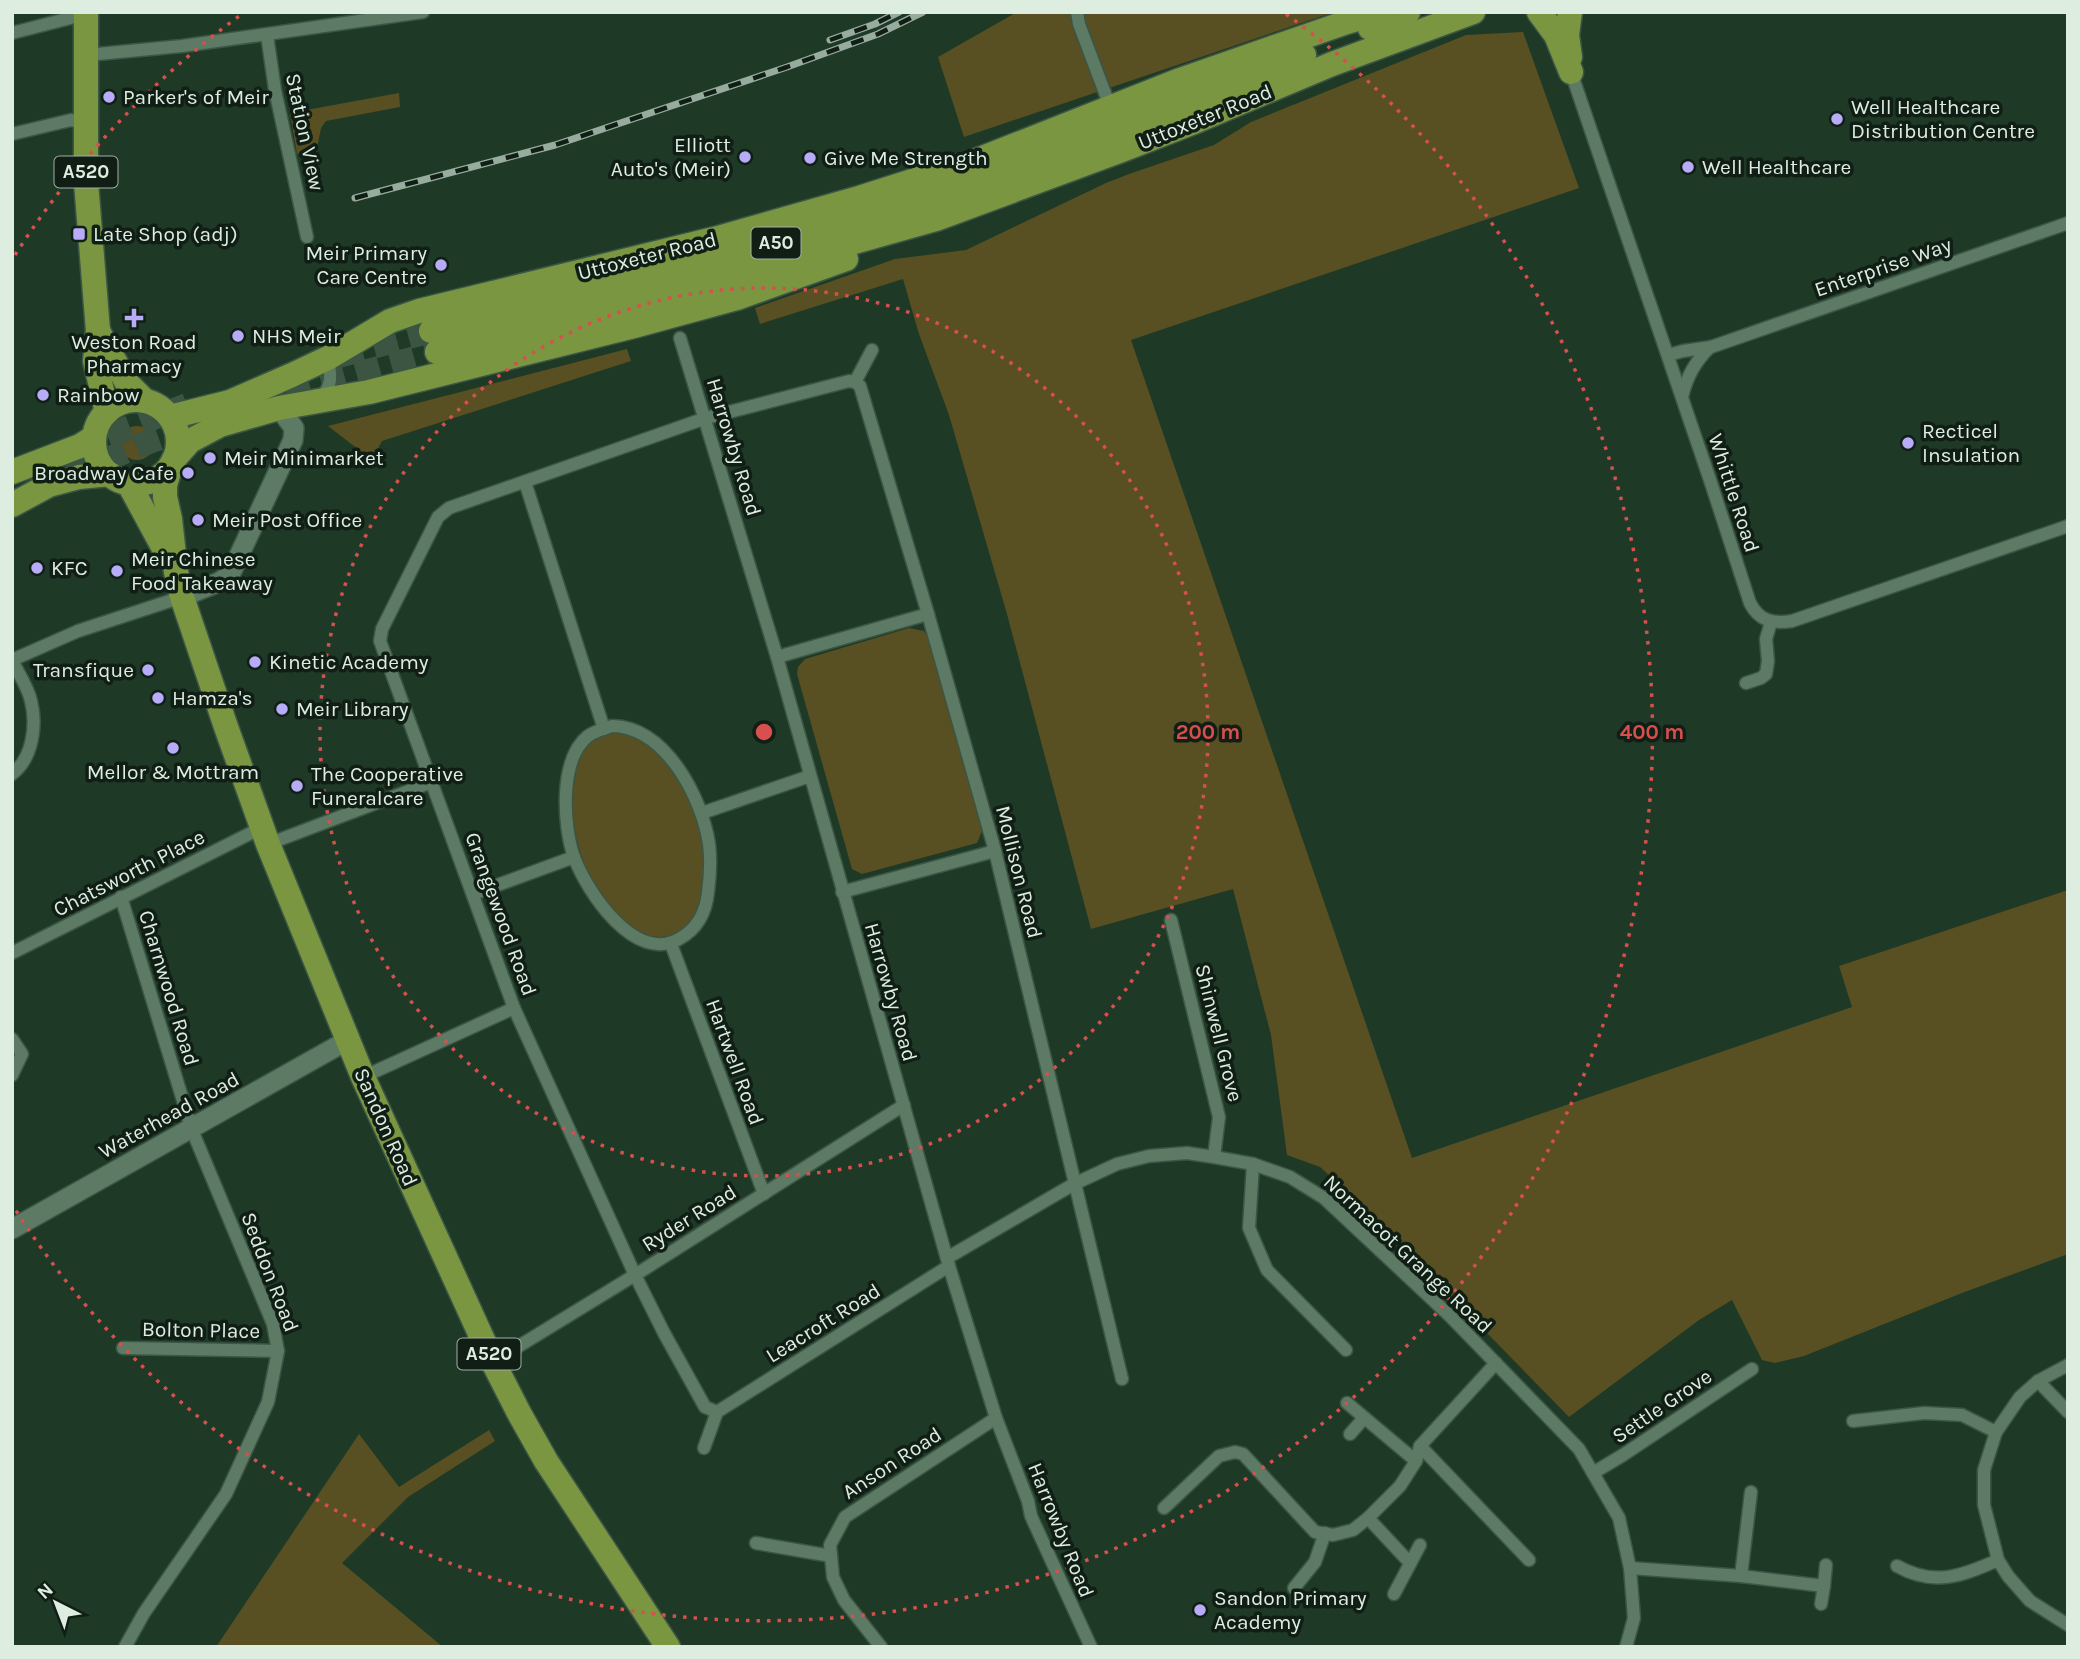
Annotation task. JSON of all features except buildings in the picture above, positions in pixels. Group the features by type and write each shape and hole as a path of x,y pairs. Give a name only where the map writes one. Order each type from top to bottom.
{"highway":[{"name":"Uttoxeter Road","path":"170,417 229,401 328,358 379,327 419,311 804,215 975,161 1181,80 1383,12"},
{"name":"A50","path":"936,219 673,293 434,341 935,198 1114,131 1408,12"},
{"name":"Uttoxeter Road","path":"936,219 1122,150 1332,64 1473,12"},
{"path":"1539,12 1556,35 1571,72"},
{"path":"1570,12 1567,35 1571,72"},
{"name":"A520","path":"86,13 86,182 98,331 95,361 107,412"},
{"path":"12,505 49,485 79,477 148,482 160,476 190,441 220,425 279,408 369,392 635,327 737,298 823,268 893,240 936,219"},
{"name":"A520","path":"98,331 127,383 145,401"},
{"path":"120,479 101,464 95,452 94,437 107,412 121,403 145,401 159,406 170,417 178,439 173,462"},
{"path":"12,472 80,446 94,437"},
{"name":"Sandon Road","path":"173,462 164,485 182,597 266,836 363,1077 493,1362 546,1461 668,1647"},
{"name":"Sandon Road","path":"120,479 176,572"}],"street":[{"path":"87,55 182,46 423,12"},
{"path":"1077,12 1079,24 1120,105"},
{"path":"12,33 86,13"},
{"name":"Station View","path":"267,35 275,90 307,237"},
{"name":"Whittle Road","path":"1571,72 1750,603 1759,616 1771,622"},
{"path":"12,134 71,120 87,123"},
{"name":"Enterprise Way","path":"1668,355 1711,346 2068,223"},
{"name":"Harrowby Road","path":"680,338 777,657 948,1262 996,1418 1028,1501 1031,1516 1091,1647"},
{"path":"1682,398 1687,379 1711,346"},
{"path":"706,418 849,381 855,382 872,350"},
{"path":"320,399 328,391 332,380 328,358"},
{"name":"Mollison Road","path":"855,382 860,386 995,851 1122,1379"},
{"path":"12,774 24,760 33,730 31,698 12,660 78,631 182,597 230,575 293,440 294,428 279,408"},
{"name":"Grangewood Road","path":"635,1275 514,1008 380,641 382,629 438,517 449,508 706,418"},
{"path":"525,482 604,729"},
{"path":"1745,682 1766,674 1766,639 1771,622 1792,621 2068,526"},
{"path":"777,657 928,614"},
{"path":"625,726 655,742 681,772 702,813 710,846 706,906 699,922 689,933 671,944 644,942 619,924 592,891 574,856 566,818 570,765 575,750 588,736 604,729 625,726"},
{"path":"702,813 810,776"},
{"name":"Chatsworth Place","path":"12,953 121,897 266,836 432,782"},
{"path":"842,892 995,851"},
{"path":"473,894 574,856"},
{"name":"Charnwood Road","path":"121,897 192,1129"},
{"name":"Shinwell Grove","path":"1171,920 1220,1117 1214,1157"},
{"name":"Hartwell Road","path":"671,944 764,1194"},
{"path":"363,1077 514,1008"},
{"path":"12,1039 22,1054 12,1075"},
{"name":"Waterhead Road","path":"12,1229 348,1040"},
{"name":"Ryder Road","path":"493,1362 904,1105"},
{"name":"Seddon Road","path":"125,1647 144,1613 226,1494 268,1402 278,1351 273,1324 192,1129"},
{"name":"Normacot Grange Road","path":"948,1262 1074,1184 1117,1164 1149,1156 1187,1153 1214,1157 1253,1164 1290,1177 1324,1198 1450,1316 1579,1449 1619,1518 1630,1568 1634,1618 1626,1647"},
{"path":"1253,1164 1249,1228 1267,1270 1346,1350"},
{"name":"Leacroft Road","path":"717,1412 948,1262"},
{"path":"635,1275 705,1407 717,1412 704,1448"},
{"name":"Bolton Place","path":"123,1348 278,1351"},
{"path":"1164,1508 1219,1456 1235,1452 1243,1454 1315,1532 1333,1535 1353,1530 1400,1486 1416,1461 1420,1446 1496,1363"},
{"path":"2068,1365 2038,1381 2020,1397 1996,1432 1984,1470 1984,1505 1998,1560 2030,1601 2068,1625"},
{"name":"Settle Grove","path":"1593,1473 1752,1370"},
{"path":"2038,1381 2068,1412"},
{"path":"1347,1403 1416,1461"},
{"path":"1853,1421 1924,1413 1962,1415 1996,1432"},
{"name":"Anson Road","path":"831,1556 830,1545 845,1517 996,1418"},
{"path":"1350,1434 1364,1418"},
{"path":"1420,1446 1529,1560"},
{"path":"1741,1576 1751,1492"},
{"path":"1368,1518 1410,1563"},
{"path":"1294,1588 1314,1562 1325,1534"},
{"path":"756,1543 831,1556 833,1577 844,1600 881,1647"},
{"path":"1394,1594 1420,1545"},
{"path":"1897,1566 1914,1575 1932,1577 1963,1575 1998,1560"},
{"path":"1821,1604 1826,1565"},
{"path":"1630,1568 1741,1576 1824,1586"}],"shaded area":[{"path":"1017,12 1334,12 964,137 938,57"},
{"path":"1523,32 1579,188 1131,340 1412,1158 1852,1007 1839,966 2068,890 2068,1254 1804,1356 1775,1363 1762,1360 1732,1300 1699,1320 1569,1417 1364,1207 1320,1167 1287,1155 1271,1035 1233,889 1091,929 1007,614 949,415 919,334 903,279 760,324 755,308 895,259 966,250 1106,183 1214,145 1251,122 1466,35"},
{"path":"399,93 400,107 326,121 321,128 317,148 297,154 290,113"},
{"path":"627,349 631,361 382,441 372,460 328,426"},
{"path":"137,426 149,431 154,443 149,455 137,460 125,455 120,443 125,431"},
{"path":"909,628 924,631 927,636 982,831 977,843 862,874 852,869 797,674 798,667 805,659"},
{"path":"613,733 631,736 661,757 685,791 699,828 704,863 699,905 683,929 662,937 646,934 617,914 593,882 577,842 573,805 578,761 589,745 600,737"},
{"path":"489,1430 495,1441 408,1497 342,1563 443,1647 216,1647 359,1434 399,1487"}],"tunnel":[{"path":"339,356 431,331"},
{"path":"253,405 437,352"},
{"path":"74,449 187,405"},
{"path":"70,475 218,417"}],"railway":[{"path":"830,40 899,12"},
{"path":"355,198 555,145 787,67 878,34 923,12"}],"place":[{"name":"Parker's of Meir","path":"109,97"},
{"name":"Well Healthcare Distribution Centre","path":"1837,119"},
{"name":"Elliott Auto's (Meir)","path":"745,157"},
{"name":"Give Me Strength","path":"810,158"},
{"name":"Well Healthcare","path":"1688,167"},
{"name":"Late Shop (adj)","path":"79,234"},
{"name":"Meir Primary Care Centre","path":"441,265"},
{"name":"Weston Road Pharmacy","path":"134,318"},
{"name":"NHS Meir","path":"238,336"},
{"name":"Rainbow","path":"43,395"},
{"name":"Recticel Insulation","path":"1908,443"},
{"name":"Meir Minimarket","path":"210,458"},
{"name":"Broadway Cafe","path":"188,473"},
{"name":"Meir Post Office","path":"198,520"},
{"name":"KFC","path":"37,568"},
{"name":"Meir Chinese Food Takeaway","path":"117,571"},
{"name":"Kinetic Academy","path":"255,662"},
{"name":"Transfique","path":"148,670"},
{"name":"Hamza's","path":"158,698"},
{"name":"Meir Library","path":"282,709"},
{"name":"Mellor & Mottram","path":"173,748"},
{"name":"The Cooperative Funeralcare","path":"297,786"},
{"name":"Sandon Primary Academy","path":"1200,1610"}]}
